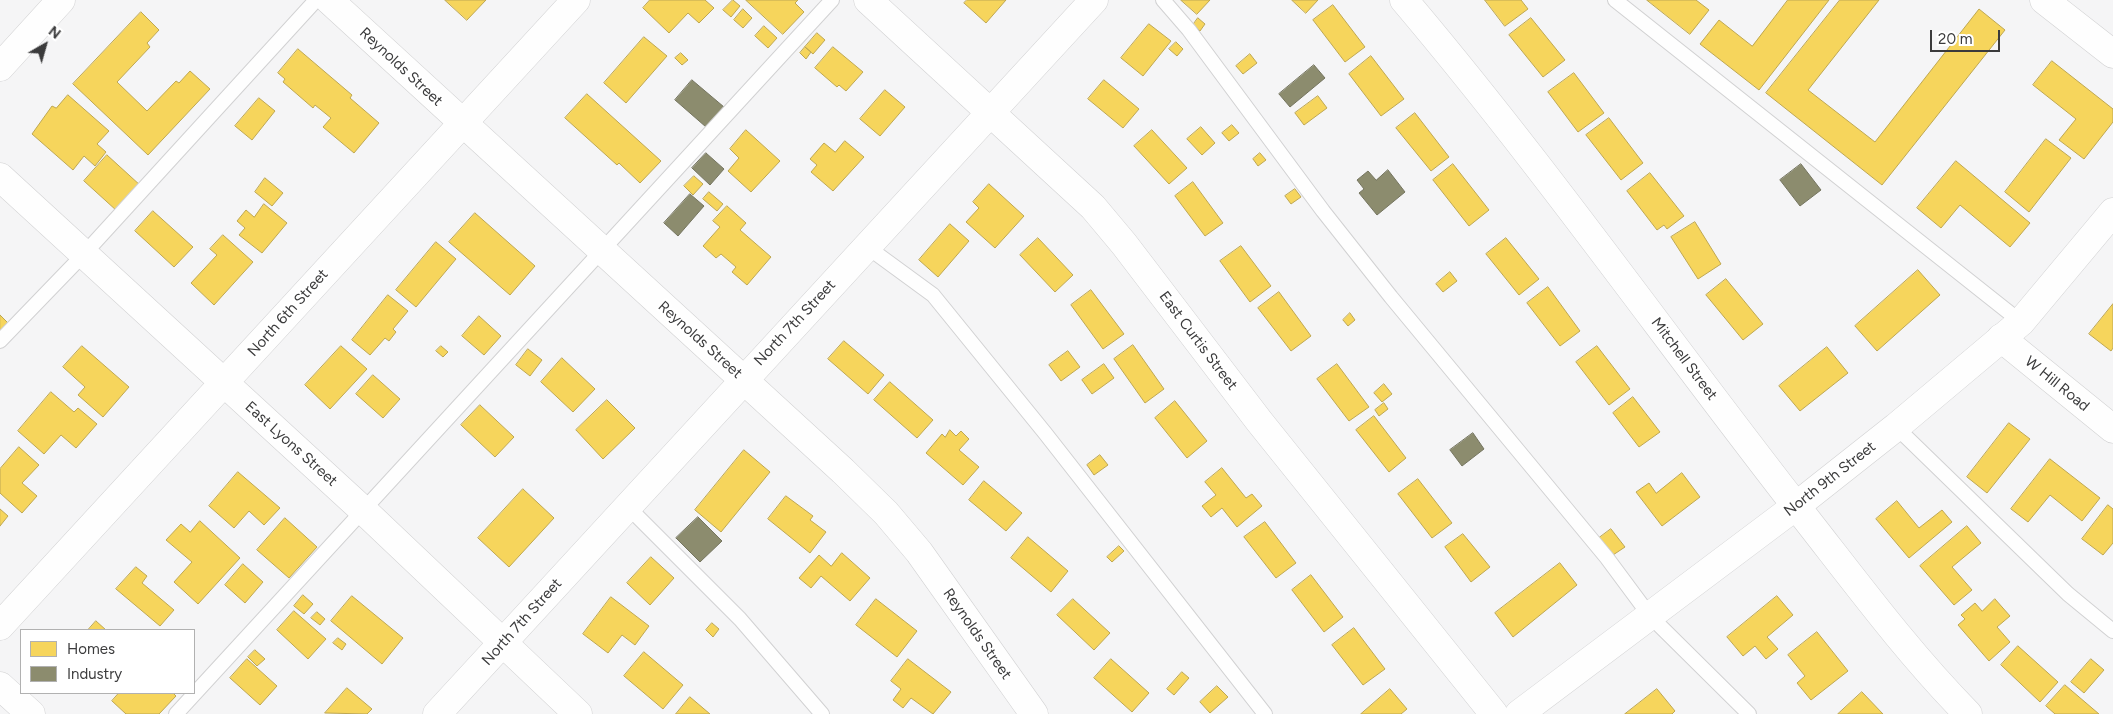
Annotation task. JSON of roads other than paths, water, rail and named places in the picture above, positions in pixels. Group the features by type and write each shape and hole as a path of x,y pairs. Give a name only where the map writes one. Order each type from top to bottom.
{"street":[{"path":"0,67 61,0"},
{"name":"Reynolds Street","path":"329,0 462,124 843,471 919,552 1034,714"},
{"name":"North 6th Street","path":"0,626 576,0"},
{"name":"East Curtis Street","path":"868,0 991,111 1093,207 1118,236 1259,422 1494,714"},
{"name":"North 7th Street","path":"437,714 1094,0"},
{"name":"Mitchell Street","path":"1404,0 1553,186 1796,506 1932,677 1968,714"},
{"path":"2044,0 2113,54"},
{"name":"East Lyons Street","path":"0,177 364,511 578,714"},
{"name":"North 9th Street","path":"1519,714 1796,506 1896,427 2011,330 2109,224"},
{"name":"W Hill Road","path":"2011,330 2113,429"},
{"path":"0,686 31,714"}],"lane":[{"path":"0,341 84,254 316,0"},
{"path":"195,693 603,252 832,0"},
{"path":"1163,0 1189,30 1323,211 1391,297 1606,558 1650,616 1749,714"},
{"path":"1615,0 2011,330"},
{"path":"866,246 933,295 1045,433 1265,714"},
{"path":"1896,427 2068,594 2113,631"},
{"path":"627,506 740,619 822,714"},
{"path":"176,714 195,694"}]}
